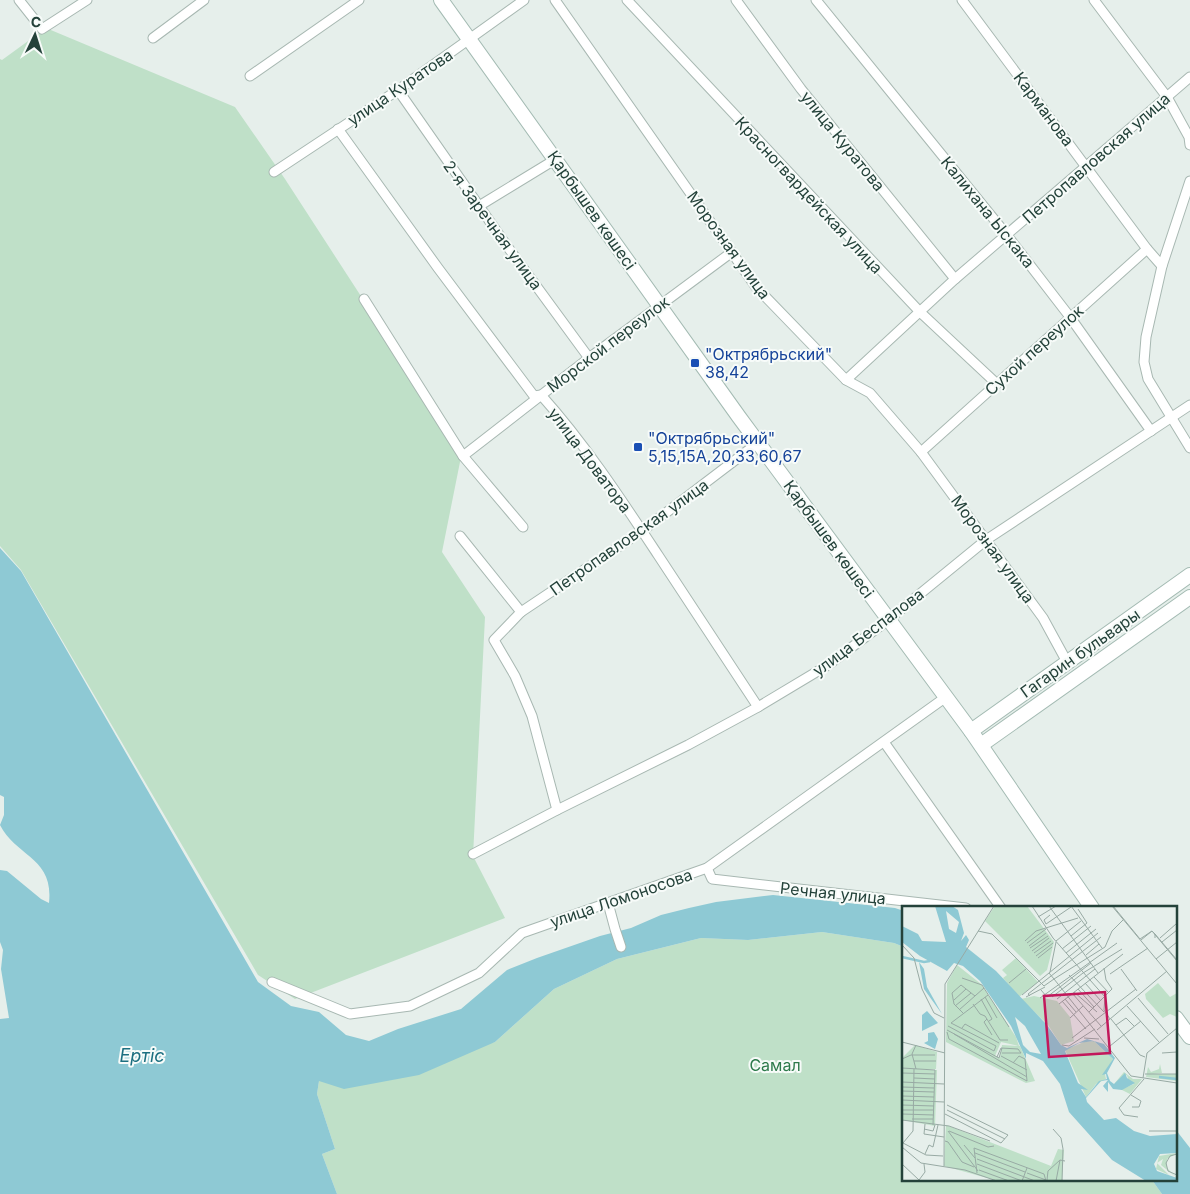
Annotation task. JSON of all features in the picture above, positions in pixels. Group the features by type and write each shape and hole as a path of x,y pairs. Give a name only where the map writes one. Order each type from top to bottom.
{"main road":[{"name":"Қарбышев көшесі","path":"441,0 556,158 659,306 971,731 1087,906"},
{"name":"Гагарин бульвары","path":"971,731 1190,575"},
{"name":"Гагарин бульвары","path":"981,746 1190,598"},
{"path":"1178,1021 1190,1037"}],"street":[{"path":"19,0 42,29 87,0"},
{"path":"153,38 204,0"},
{"path":"250,76 359,0"},
{"name":"улица Куратова","path":"274,172 398,90 524,0"},
{"name":"Морозная улица","path":"555,0 756,287 846,380 870,394 921,452 1044,618 1067,662"},
{"name":"Красногвардейская улица","path":"627,0 920,312 997,384"},
{"name":"улица Куратова","path":"736,0 801,89 956,279"},
{"name":"Калихана Ыскака","path":"816,0 1006,234 1070,318 1151,431"},
{"name":"Карманова","path":"962,0 1147,249 1162,266"},
{"path":"1094,0 1167,97 1189,137 1190,145"},
{"name":"Петропавловская улица","path":"846,380 1006,234 1190,77"},
{"name":"2-я Заречная улица","path":"398,90 589,358"},
{"name":"улица Доватора","path":"338,128 438,268 534,396 541,395 572,431 642,531 758,707"},
{"path":"479,206 556,158"},
{"path":"1190,181 1162,266 1146,337 1144,362 1148,380 1190,448"},
{"name":"Сухой переулок","path":"921,452 1147,249"},
{"name":"Морской переулок","path":"463,456 589,358 732,252"},
{"path":"364,298 463,456 523,527"},
{"name":"улица Беспалова","path":"473,854 688,745 828,666 986,540 1190,405"},
{"name":"Петропавловская улица","path":"557,810 532,716 515,676 494,640 521,612 642,531 759,442"},
{"path":"460,536 521,612"},
{"name":"улица Ломоносова","path":"272,982 350,1014 410,1006 479,973 522,933 706,868 946,697"},
{"path":"884,742 1000,906"},
{"name":"Речная улица","path":"706,868 712,879 948,906"},
{"path":"608,902 621,947"}],"green space":[{"path":"46,28 235,107 285,179 462,452 442,552 485,617 473,856 505,918 295,999 258,975 21,570 0,546 0,59 2,60"},
{"name":"Самал","path":"822,932 894,943 902,946 902,1182 1153,1182 1162,1194 337,1194 322,1154 335,1149 317,1094 319,1081 495,1042 554,989 617,959 701,938 748,940"}],"water":[{"name":"Ертіс","path":"0,548 21,571 258,982 291,1006 319,1012 346,1035 369,1041 398,1029 461,1009 507,970 600,936 631,928 661,915 716,902 773,895 895,908 902,910 902,946 894,943 822,932 748,940 701,938 617,959 554,989 495,1042 419,1075 344,1089 319,1081 317,1094 335,1149 322,1154 337,1194 0,1194 0,1019 9,1018 1,969 3,950 0,942 0,870 7,871 41,899 49,903 49,888 46,876 40,867 7,836 0,825 4,815 4,797 0,795"},
{"path":"1178,1133 1190,1148 1190,1194 1162,1194 1153,1182 1178,1182"}],"place":[{"name":"\"Октрябрьский\" 38,42","path":"695,363"},
{"name":"\"Октрябрьский\" 5,15,15А,20,33,60,67","path":"638,447"}]}
